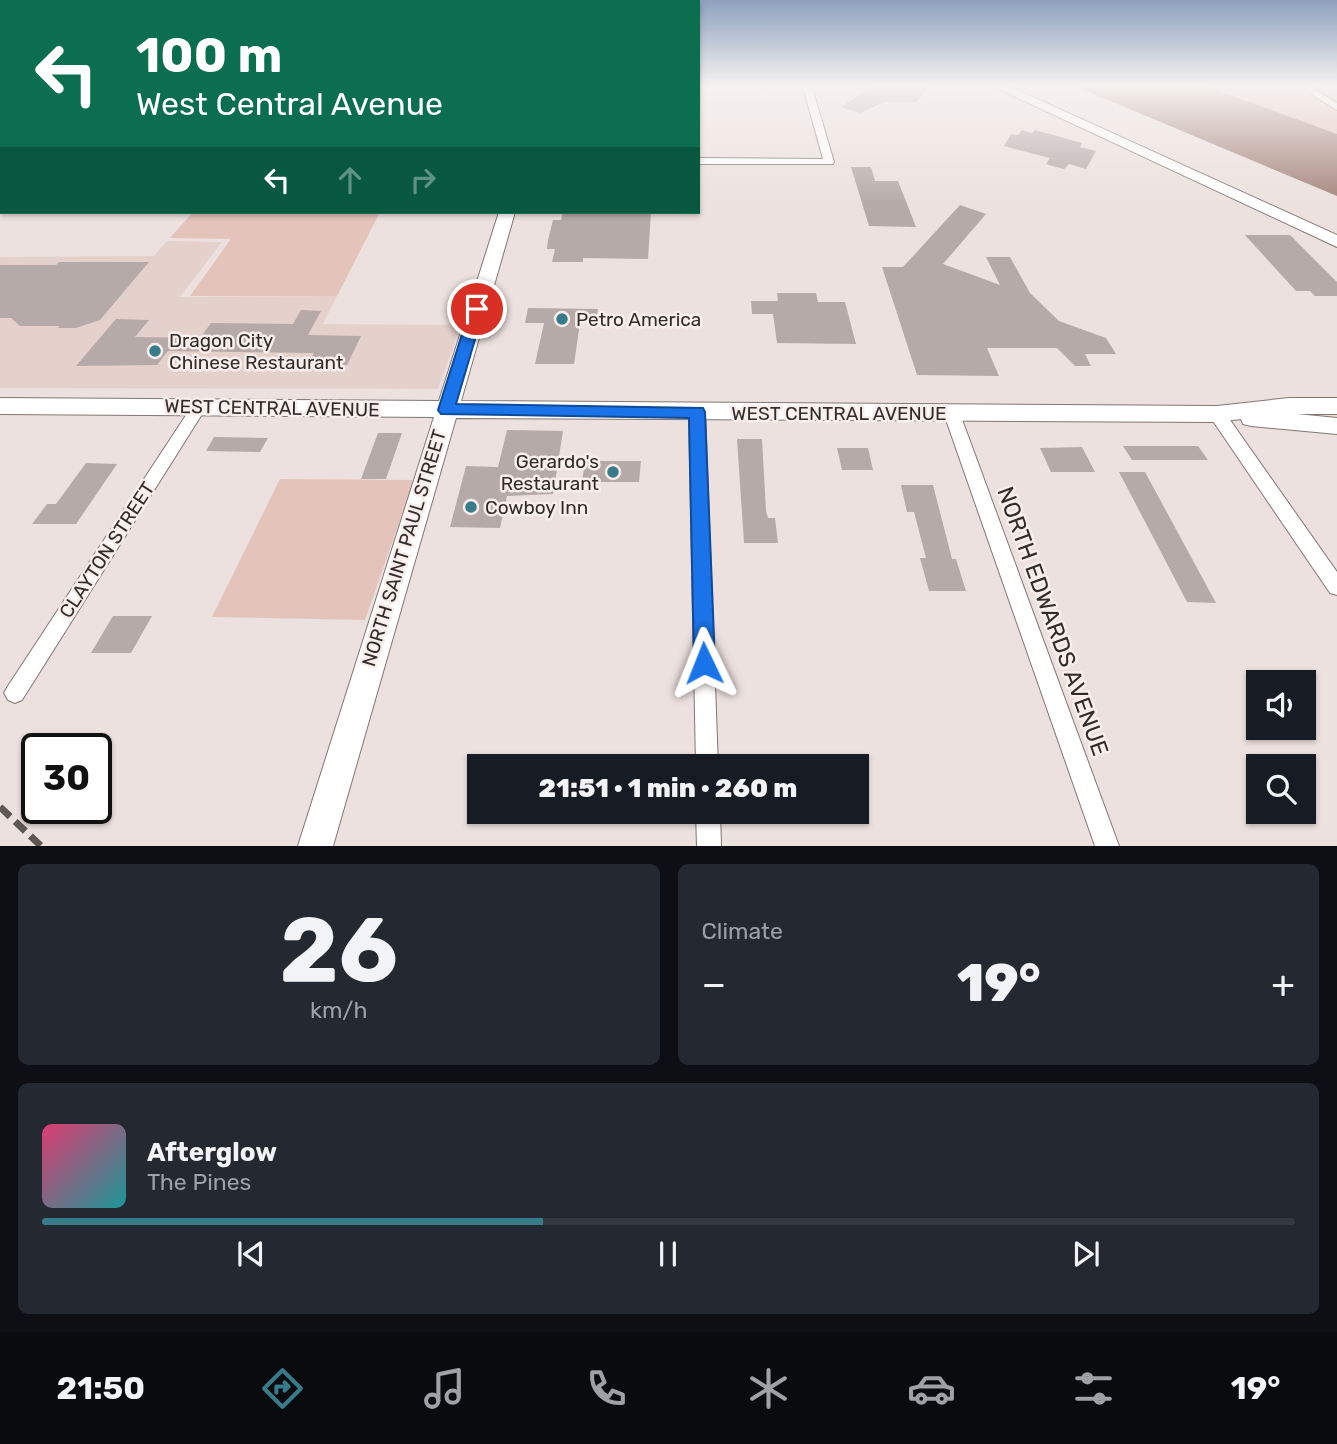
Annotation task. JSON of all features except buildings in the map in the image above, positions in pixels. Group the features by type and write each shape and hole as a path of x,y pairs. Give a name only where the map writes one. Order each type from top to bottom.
{"main road":[{"path":"1086,126 1337,242"},
{"path":"1108,126 1337,233"},
{"name":"NORTH SAINT PAUL STREET","path":"315,845 507,214"},
{"name":"WEST CENTRAL AVENUE","path":"0,406 1217,414 1289,406 1337,406"},
{"name":"WEST CENTRAL AVENUE","path":"1217,414 1304,425 1337,426"}],"street":[{"path":"700,161 829,162 819,126"},
{"name":"CLAYTON STREET","path":"15,693 199,407"},
{"path":"697,412 707,754"},
{"name":"NORTH EDWARDS AVENUE","path":"952,414 1107,845"},
{"path":"1217,414 1337,587"},
{"path":"708,824 709,845"}],"shaded area":[{"path":"1171,126 1317,126 1337,134 1337,196"},
{"path":"1309,126 1337,126 1337,138"},
{"path":"191,214 379,214 337,296 190,296 231,239 170,238"},
{"path":"167,241 222,242 180,297 337,296 323,324 461,325 438,389 0,388 0,257 154,256"},
{"path":"280,479 414,480 365,620 212,617"}],"railway":[{"path":"0,807 41,846"}],"place":[{"name":"Petro America","path":"562,319"},
{"name":"Dragon City Chinese Restaurant","path":"155,351"},
{"name":"Gerardo's Restaurant","path":"613,472"},
{"name":"Cowboy Inn","path":"471,507"}],"route":[{"path":"477,309 446,410 697,412 704,663"}]}
